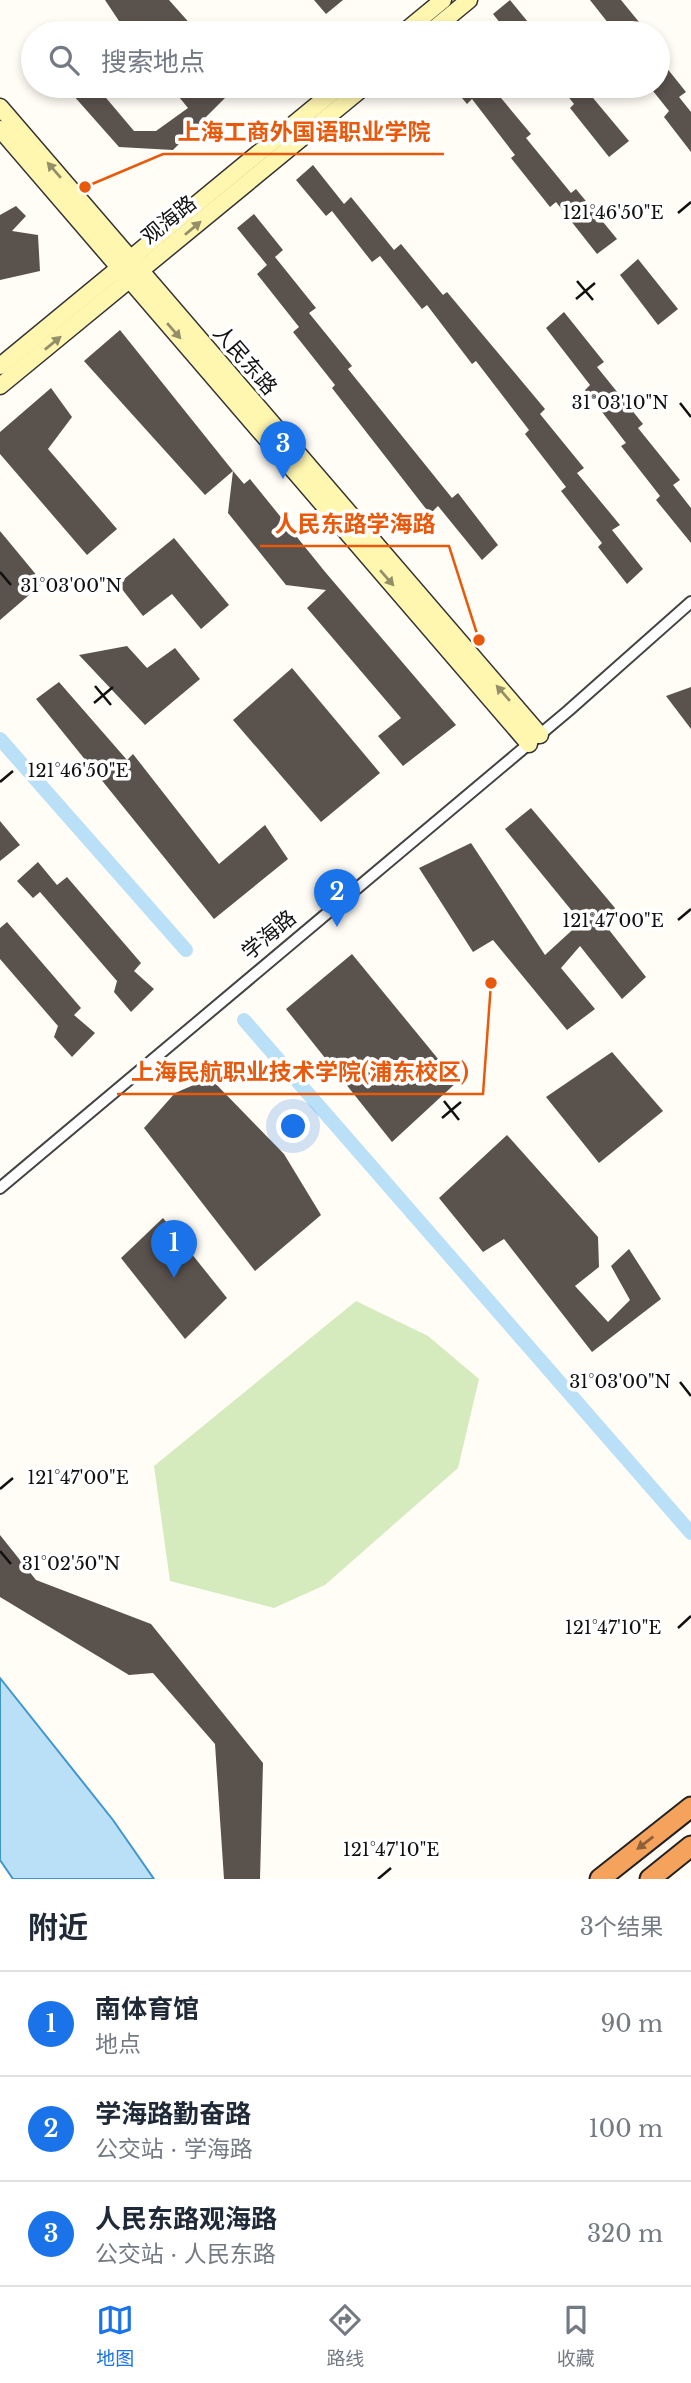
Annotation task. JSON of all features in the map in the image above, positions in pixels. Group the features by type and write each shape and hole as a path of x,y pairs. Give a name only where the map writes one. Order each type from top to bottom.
{"highway":[{"path":"600,1879 691,1807"},
{"path":"650,1879 691,1846"}],"main road":[{"path":"418,21 443,0"},
{"path":"444,21 469,0"},
{"name":"观海路","path":"0,386 326,98"},
{"name":"观海路","path":"0,366 130,269 350,98"},
{"name":"人民东路","path":"0,107 130,269 534,739"},
{"name":"人民东路","path":"0,129 130,269"}],"street":[{"name":"学海路","path":"0,1188 534,739 691,602"}],"green space":[{"path":"356,1301 428,1336 479,1379 458,1468 325,1585 274,1608 170,1581 154,1466"}],"water":[{"path":"0,1678 113,1820 154,1879 13,1879 0,1860"}],"building":[{"path":"105,0 169,0 188,21 119,21"},
{"path":"314,0 343,0 326,14"},
{"path":"510,0 527,21 499,21 493,14"},
{"path":"590,0 621,0 638,21 607,21"},
{"path":"670,72 686,92 679,97 691,112 691,152 664,117 669,111 659,98 670,98"},
{"path":"76,98 106,98 134,131 156,131 188,108 180,98 225,98 173,150 119,147"},
{"path":"462,98 501,98 531,134 526,138 571,193 576,189 617,239 597,254 556,202 550,207 511,158 515,155 472,99 467,104"},
{"path":"569,98 593,98 629,141 609,157 570,108 574,104"},
{"path":"313,165 344,204 351,197 394,250 401,244 443,295 447,292 545,409 540,414 584,468 577,473 620,525 612,530 643,569 627,584 598,547 602,543 561,491 566,487 525,434 529,430 476,361 472,364 427,305 422,309 380,256 372,262 332,211 326,216 296,180"},
{"path":"16,206 26,216 12,231 38,235 40,271 0,280 0,215"},
{"path":"254,214 283,250 275,257 316,308 309,313 352,366 348,369 452,498 458,493 498,545 482,560 438,506 430,514 332,388 335,385 293,332 299,327 257,274 267,265 237,228"},
{"path":"638,259 678,309 658,325 620,275"},
{"path":"564,312 604,362 597,367 643,424 638,428 680,480 673,485 691,508 691,543 656,500 660,496 621,446 626,443 585,390 590,385 546,328"},
{"path":"120,330 233,471 205,495 84,361"},
{"path":"51,388 72,417 48,449 117,529 87,555 0,454 0,432"},
{"path":"233,471 244,484 250,479 456,725 403,766 378,736 401,718 307,608 326,590 286,585 228,513"},
{"path":"0,531 43,583 0,620"},
{"path":"174,538 229,605 201,629 172,594 143,616 118,584"},
{"path":"127,646 147,668 175,648 200,679 145,725 79,655"},
{"path":"292,668 380,773 321,822 233,720"},
{"path":"59,682 127,760 133,754 219,864 265,825 288,859 214,919 36,699"},
{"path":"691,687 691,729 666,696"},
{"path":"531,808 615,908 606,926 646,977 622,999 580,946 561,968 595,1009 567,1030 493,940 473,952 419,868 471,843 545,955 581,922 505,829"},
{"path":"0,821 20,845 0,861"},
{"path":"38,862 57,885 67,877 141,963 134,971 154,989 131,1012 114,992 117,981 40,892 33,898 17,881"},
{"path":"7,922 81,1008 74,1015 95,1033 72,1057 54,1037 58,1026 0,959 0,928"},
{"path":"352,954 457,1082 392,1142 286,1009"},
{"path":"612,1052 663,1111 599,1163 546,1097"},
{"path":"210,1078 284,1154 321,1215 255,1271 144,1128 175,1093"},
{"path":"507,1135 598,1237 599,1267 575,1286 608,1322 630,1300 611,1266 629,1249 661,1299 592,1352 504,1239 483,1252 439,1198"},
{"path":"163,1218 227,1298 185,1339 121,1258"},
{"path":"0,1535 36,1580 151,1624 263,1763 260,1879 224,1879 215,1744 153,1673 129,1675 0,1597"}],"waterway":[{"path":"0,739 186,950"},
{"path":"244,1020 691,1533"}],"place":[{"name":"上海工商外国语职业学院","path":"85,187"},
{"name":"人民东路观海路","path":"283,479"},
{"name":"人民东路学海路","path":"479,640"},
{"name":"学海路勤奋路","path":"337,927"},
{"name":"上海民航职业技术学院(浦东校区)","path":"491,983"},
{"name":"南体育馆","path":"174,1278"}]}
